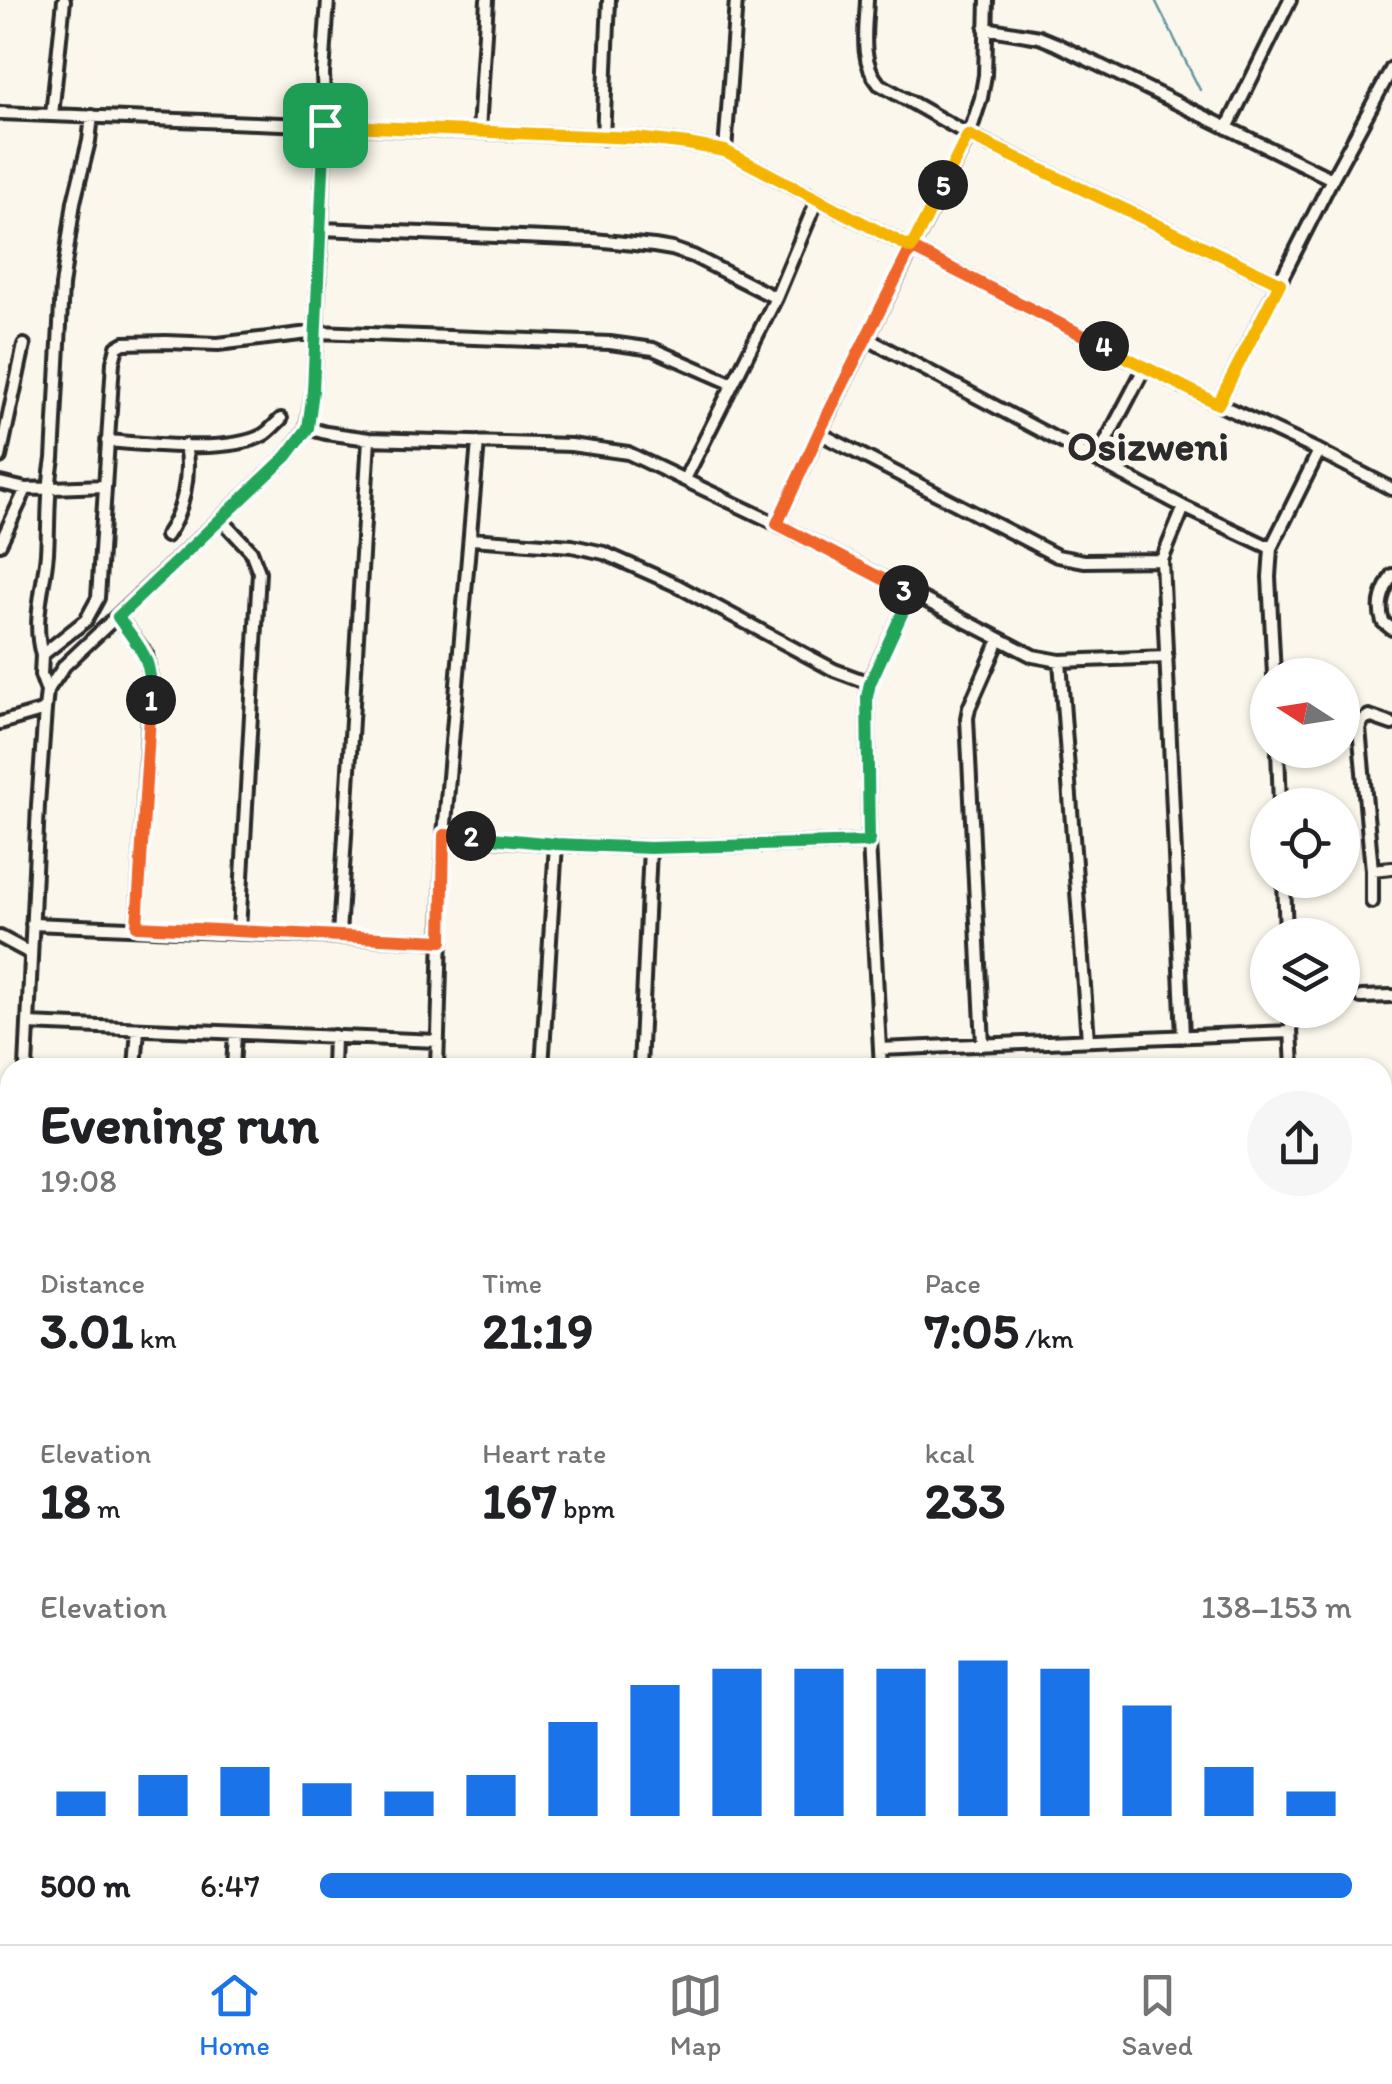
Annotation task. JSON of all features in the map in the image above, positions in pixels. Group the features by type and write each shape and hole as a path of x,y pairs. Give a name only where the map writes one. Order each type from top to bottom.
{"street":[{"path":"52,115 64,0"},
{"path":"47,691 66,666 287,456 308,428 317,332 328,0"},
{"path":"478,131 487,0"},
{"path":"603,138 610,0"},
{"path":"725,151 736,0"},
{"path":"867,0 864,47 870,74 879,84 968,135 1280,283"},
{"path":"777,524 968,135 985,76 988,0"},
{"path":"1227,128 1290,0"},
{"path":"986,28 1039,37 1056,44 1332,178"},
{"path":"1218,404 1332,178 1387,91 1392,68"},
{"path":"0,112 478,131 678,142 725,151 1392,490"},
{"path":"26,1058 47,691 36,618 45,572 62,286 92,116"},
{"path":"685,479 776,298 817,200"},
{"path":"321,229 654,246 692,256 776,298"},
{"path":"42,655 76,628 94,609 98,598 113,362 118,347 124,344 218,344 317,332 621,344 653,350 732,383"},
{"path":"866,338 1184,507 1271,548"},
{"path":"0,457 24,346"},
{"path":"1096,460 1145,367"},
{"path":"107,441 230,444 261,436 281,419"},
{"path":"308,428 370,439 595,446 628,453 777,524 1033,656 1060,661 1167,657"},
{"path":"819,432 1056,556 1084,561 1162,560"},
{"path":"339,935 370,439"},
{"path":"437,1058 444,835 478,442"},
{"path":"166,536 184,492 188,459 185,445"},
{"path":"1273,658 1271,548 1319,450"},
{"path":"0,483 26,489 104,486"},
{"path":"0,544 26,489"},
{"path":"1183,1037 1162,560 1184,507"},
{"path":"222,519 252,551 259,572 240,931"},
{"path":"471,540 572,546 604,553 676,586 834,670 870,683"},
{"path":"1392,575 1380,607 1382,622 1392,629"},
{"path":"880,1058 866,706 870,683 911,594"},
{"path":"118,617 146,654 152,682 137,926"},
{"path":"983,1045 967,718 1000,640"},
{"path":"1060,661 1088,1040"},
{"path":"0,723 44,710"},
{"path":"1372,902 1359,728 1369,716 1392,724"},
{"path":"444,835 650,848 869,842"},
{"path":"543,1058 556,844"},
{"path":"640,1058 650,848"},
{"path":"1372,870 1392,868"},
{"path":"32,924 442,941"},
{"path":"0,937 30,953"},
{"path":"1361,997 1392,996"},
{"path":"28,1024 438,1041"},
{"path":"1291,1028 1292,1058"},
{"path":"136,1058 138,1029"},
{"path":"880,1050 1291,1032"},
{"path":"235,1058 236,1034"},
{"path":"333,1058 334,1036"},
{"path":"1392,1422 1392,1454"}],"waterway":[{"path":"1155,0 1200,90"}],"district":[{"name":"Osizweni","path":"1148,445"}],"route":[{"path":"325,125 317,332 308,428 287,456 118,617 146,654 152,682 137,926 442,941 444,835 650,848 869,842 866,706 870,683 911,594 777,524 911,248 1218,404 1280,283 968,135 911,248 725,151 636,138 325,125"}]}
